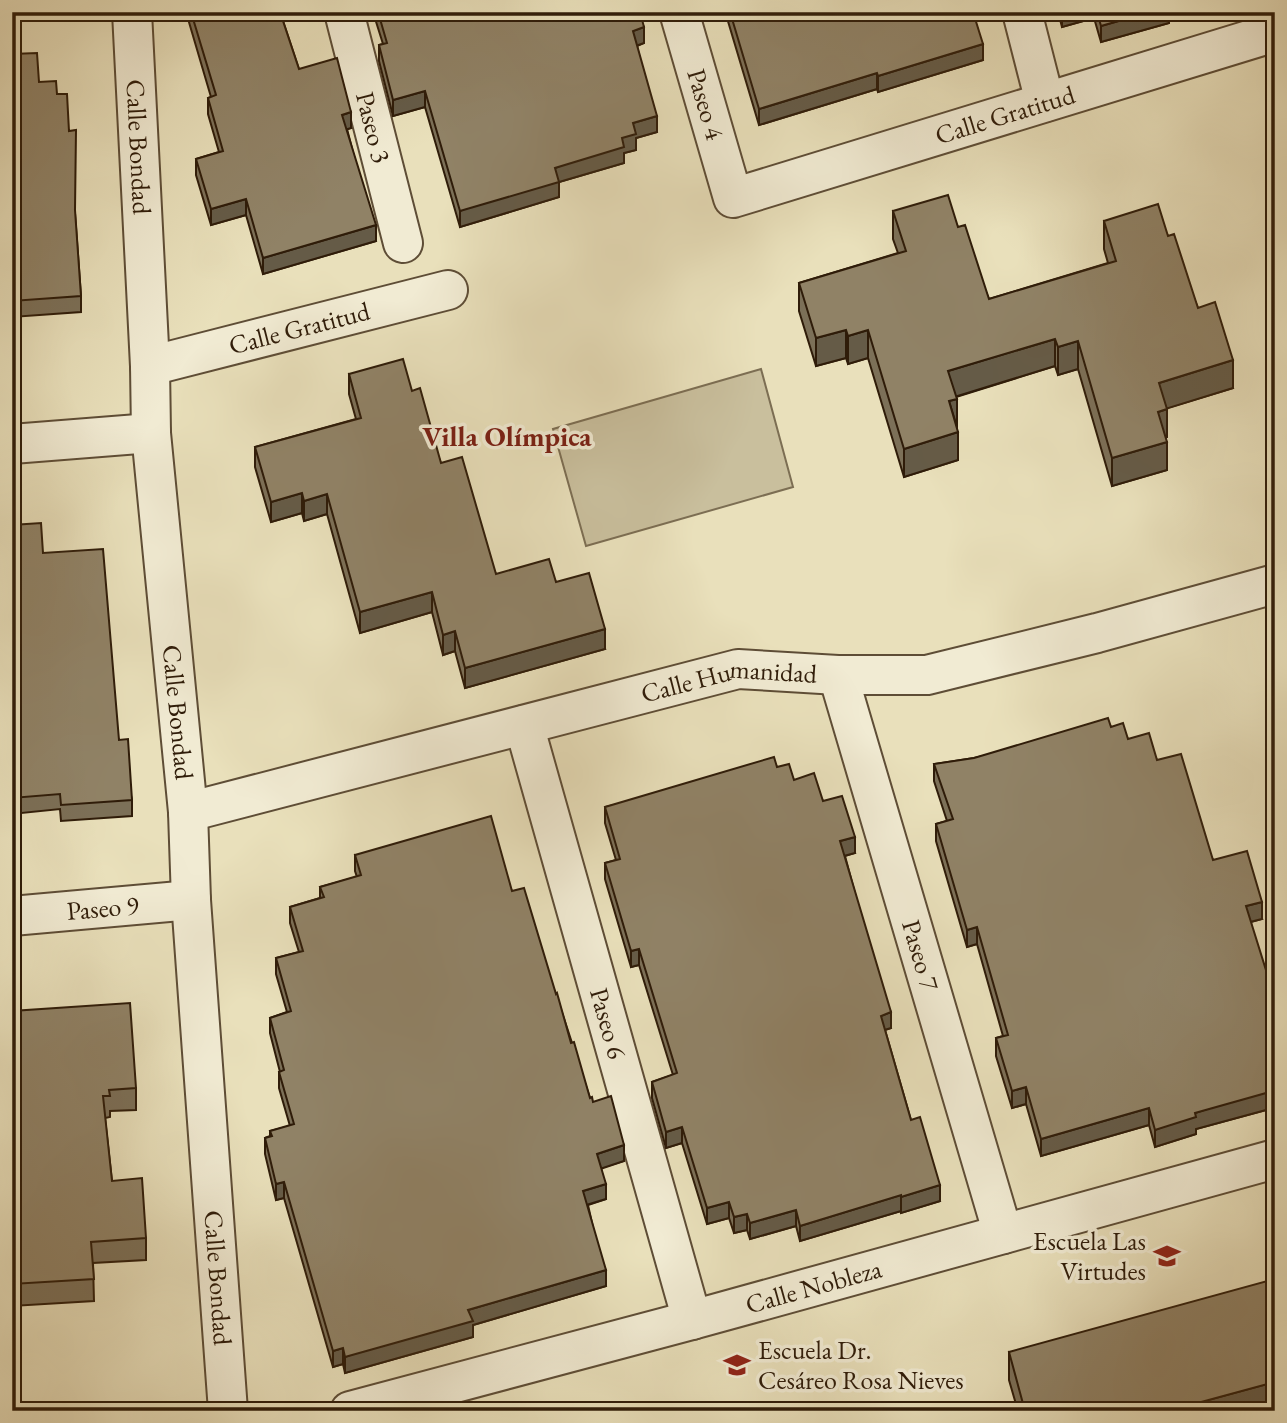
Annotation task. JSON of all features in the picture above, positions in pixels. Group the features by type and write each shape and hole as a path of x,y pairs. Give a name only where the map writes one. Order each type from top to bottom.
{"street":[{"name":"Calle Bondad","path":"132,12 151,433 188,812 191,900 228,1411"},
{"name":"Paseo 3","path":"344,12 403,243"},
{"name":"Paseo 4","path":"679,12 733,198"},
{"path":"1022,12 1045,102"},
{"name":"Calle Gratitud","path":"733,198 1275,32"},
{"name":"Calle Gratitud","path":"150,366 449,290"},
{"path":"12,444 151,433"},
{"name":"Calle Humanidad","path":"188,812 738,669 838,675 927,675 1097,633 1275,584"},
{"name":"Paseo 7","path":"838,675 1003,1234"},
{"name":"Paseo 6","path":"524,725 692,1320"},
{"name":"Paseo 9","path":"12,915 191,900"},
{"name":"Calle Nobleza","path":"350,1411 1275,1159"}],"shaded area":[{"path":"761,369 793,487 586,546 553,429"}],"building":[{"path":"191,12 280,12 299,69 337,58 351,112 342,115 376,225 263,258 246,199 211,209 196,159 223,151 208,98 216,95"},
{"path":"378,12 640,12 644,27 633,31 657,116 633,123 636,134 622,138 624,147 555,168 559,182 460,211 425,91 393,100 379,45 387,43"},
{"path":"730,12 973,12 983,44 759,109"},
{"path":"1097,12 1150,12 1101,26"},
{"path":"37,53 39,82 56,81 57,94 67,94 69,131 76,130 75,210 81,296 12,301 12,54"},
{"path":"948,195 958,227 965,225 989,299 1116,261 1104,221 1158,204 1168,236 1174,234 1198,308 1215,302 1233,360 1159,383 1167,409 1158,412 1167,442 1112,458 1078,341 1058,347 1055,339 948,371 957,399 949,401 958,432 904,449 868,330 848,336 846,330 816,338 799,283 906,251 893,211"},
{"path":"403,359 412,391 420,388 441,463 462,457 496,574 549,559 556,582 589,573 605,629 465,668 455,631 443,635 432,592 360,612 327,494 304,501 302,493 271,502 255,447 361,418 349,374"},
{"path":"41,523 43,553 103,549 119,740 128,739 132,800 61,805 60,794 12,798 12,525"},
{"path":"1108,718 1111,727 1123,723 1128,739 1149,733 1157,760 1181,754 1213,860 1247,851 1262,902 1246,906 1275,999 1275,1086 1266,1093 1195,1113 1196,1117 1155,1130 1149,1108 1041,1139 1026,1087 1012,1091 996,1038 1008,1035 977,927 967,930 936,824 953,819 934,764 974,758"},
{"path":"774,757 777,767 789,764 794,780 814,773 823,801 842,796 855,837 840,841 891,1012 881,1016 911,1120 920,1117 940,1185 800,1226 796,1210 750,1223 747,1214 734,1217 729,1202 707,1208 682,1127 666,1132 652,1082 677,1073 639,949 631,951 605,863 620,859 605,807"},
{"path":"491,816 512,891 524,888 590,1098 592,1097 593,1102 611,1096 624,1145 597,1154 606,1184 583,1191 606,1270 468,1310 473,1321 345,1357 343,1348 333,1351 284,1182 276,1184 265,1138 272,1136 270,1131 294,1124 279,1072 284,1070 270,1018 291,1011 276,958 303,951 290,907 324,897 320,887 361,875 355,855"},
{"path":"130,1003 136,1088 109,1090 110,1096 103,1096 112,1181 142,1178 146,1238 91,1242 94,1279 12,1284 12,1011"},
{"path":"1275,1279 1275,1382 1168,1411 1025,1411 1009,1352"}],"place":[{"name":"Escuela Las Virtudes","path":"1167,1256"},
{"name":"Escuela Dr. Cesáreo Rosa Nieves","path":"737,1365"}],"district":[{"name":"Villa Olímpica","path":"507,436"}]}
